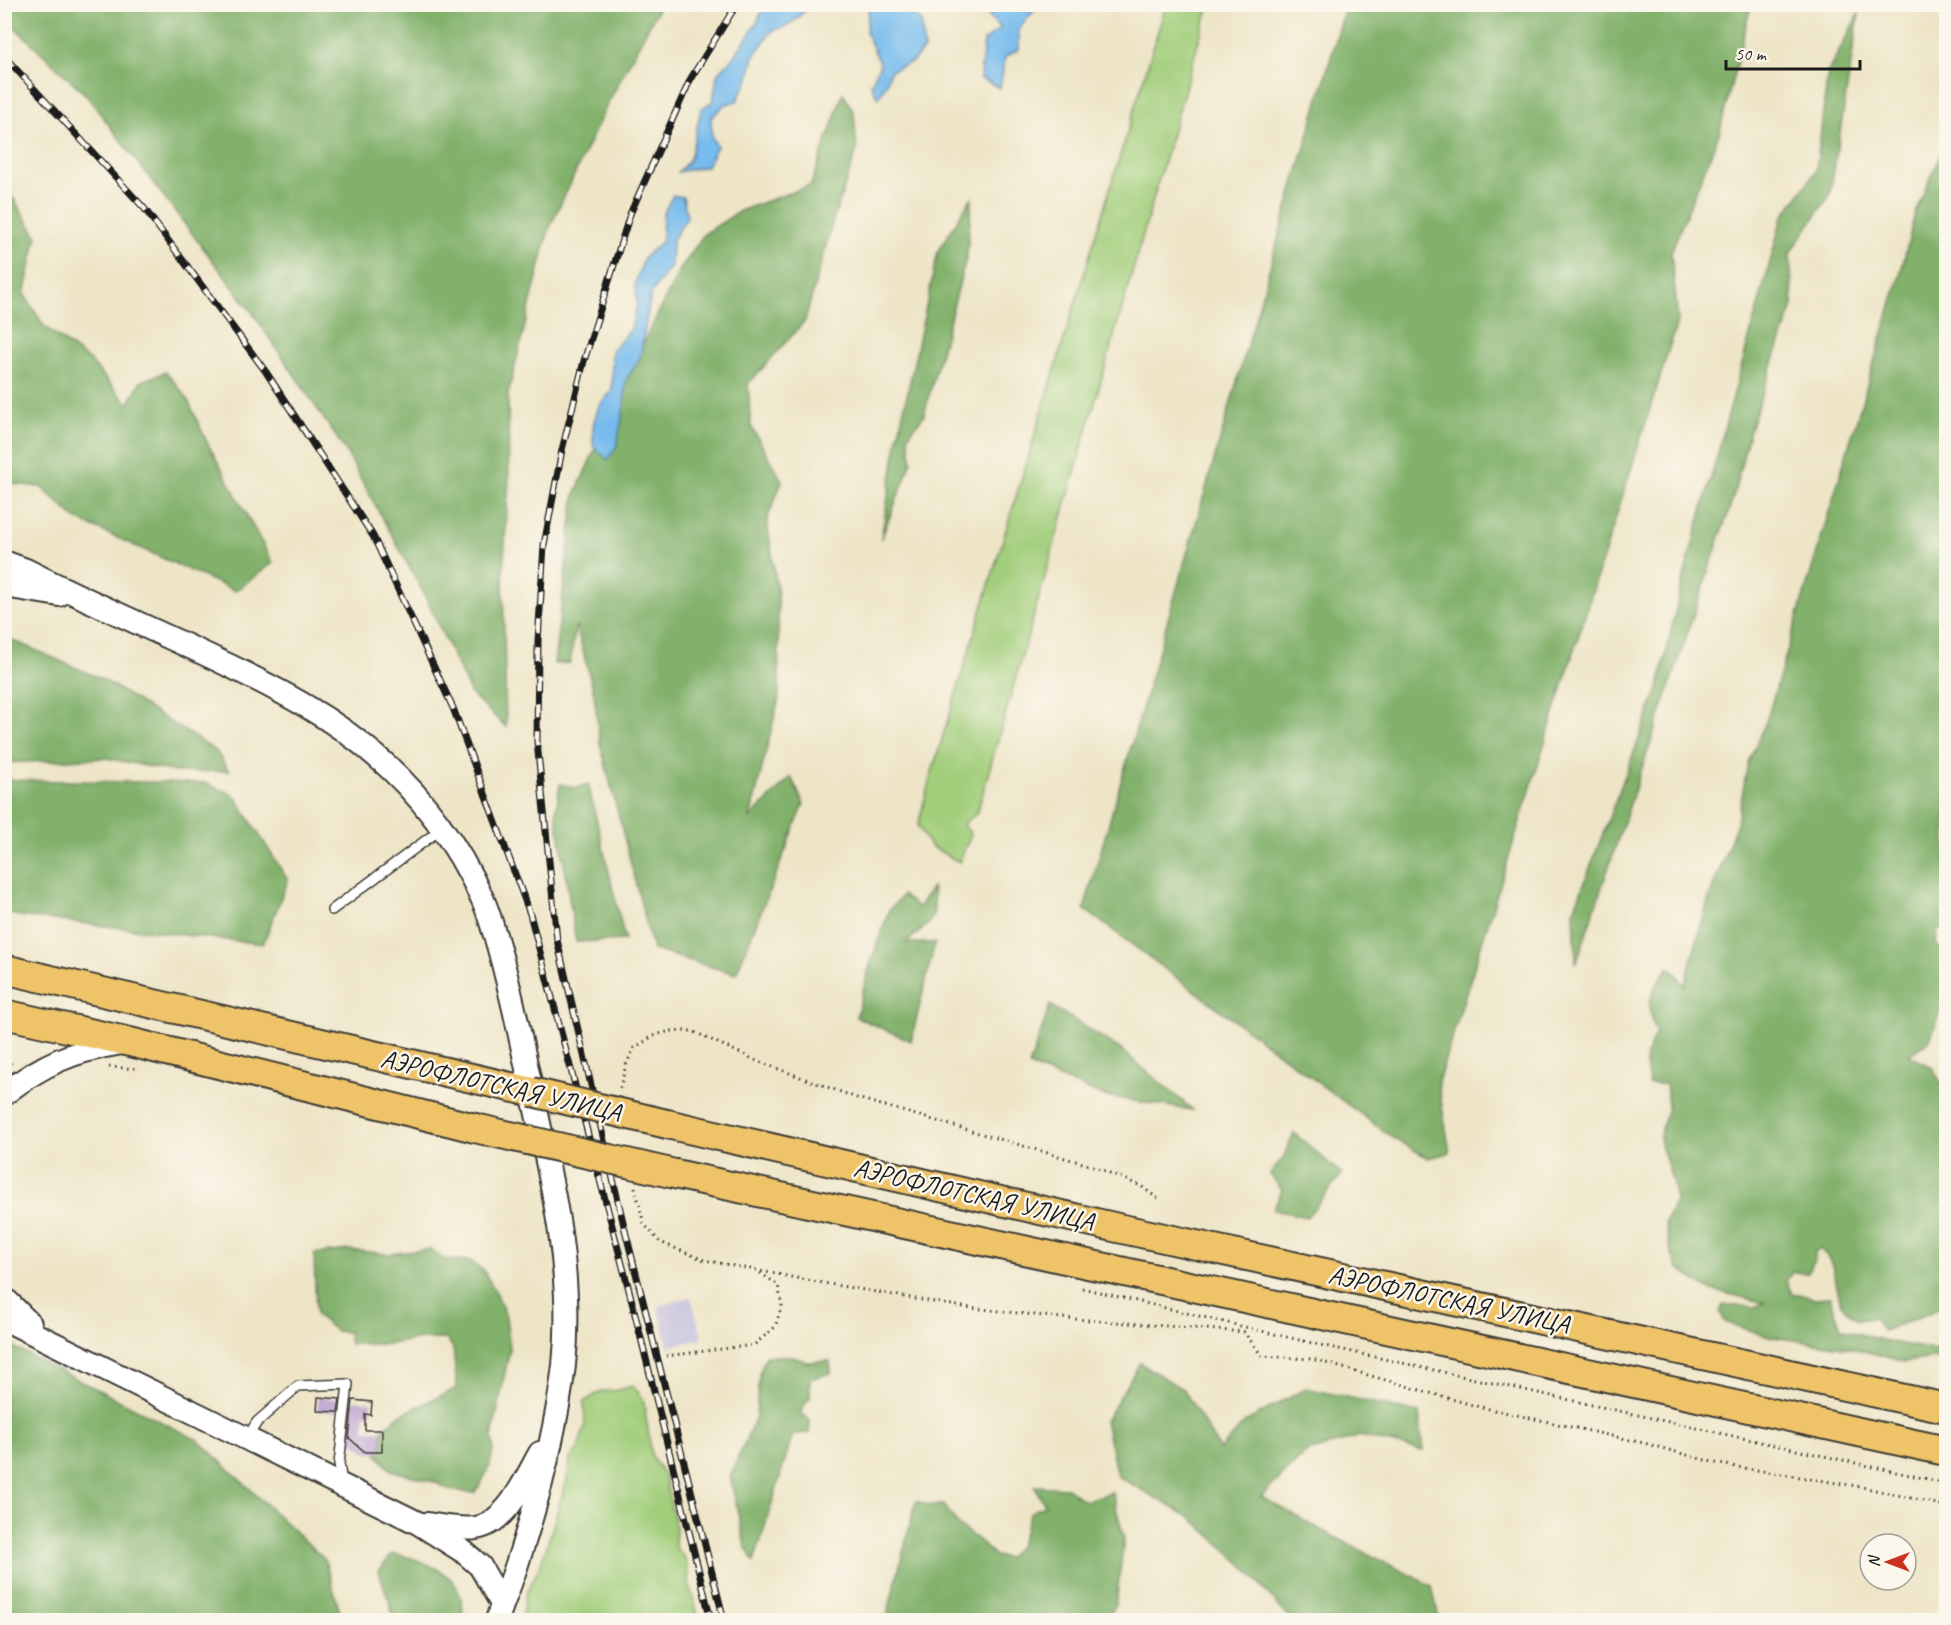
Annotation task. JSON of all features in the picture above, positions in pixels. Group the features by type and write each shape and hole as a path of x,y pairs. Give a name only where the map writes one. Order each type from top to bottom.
{"main road":[{"name":"АЭРОФЛОТСКАЯ УЛИЦА","path":"4,969 1119,1228 1947,1408"},
{"name":"АЭРОФЛОТСКАЯ УЛИЦА","path":"4,1014 130,1042 475,1128 675,1174 1947,1450"}],"street":[{"path":"4,562 26,570 270,686 341,728 378,757 442,828 464,862 484,902 505,967 552,1187 565,1271 567,1317 564,1365 553,1431 538,1496 500,1612"},
{"path":"4,586 85,600"},
{"path":"13,1087 52,1062 92,1048 130,1042"},
{"path":"4,1298 44,1337"},
{"path":"4,1319 418,1523 464,1552 480,1566 500,1612"},
{"path":"418,1523 478,1528 493,1520 510,1506 553,1431"}],"lane":[{"path":"332,910 442,828"},
{"path":"247,1438 257,1422 298,1386 348,1384 339,1464 343,1487"}],"path":[{"path":"4,1053 13,1087"},
{"path":"103,1067 141,1070"},
{"path":"666,1356 753,1345 775,1327 782,1305 778,1285 758,1271"},
{"path":"1071,1286 1316,1344 1947,1483"}],"shaded area":[{"path":"691,1297 702,1338 668,1347 658,1306"}],"green space":[{"path":"4,5 660,5 606,107 549,229 508,394 509,478 503,576 506,727 471,694 422,590 345,450 252,312 86,95 5,18"},
{"path":"1166,5 1209,5 977,813 963,824 971,834 959,862 930,846 918,826 929,782"},
{"path":"1346,5 1751,5 1719,134 1671,252 1678,320 1438,1082 1450,1153 1428,1158 1393,1138 1084,909"},
{"path":"1859,13 1830,195 1790,253 1793,306 1750,429 1733,498 1576,964 1574,910 1659,686 1679,595 1782,218 1816,171 1828,72"},
{"path":"843,93 854,113 857,150 833,220 805,321 748,384 751,426 782,481 767,520 778,596 779,698 750,818 791,777 804,804 736,974 653,950 600,743 594,693 576,625 570,663 554,664 575,494 636,358 679,271 704,234 740,211 811,185"},
{"path":"1946,143 1946,928 1937,929 1936,945 1946,951 1946,994 1930,1040 1909,1055 1933,1068 1946,1092 1946,1303 1929,1313 1883,1331 1874,1318 1858,1320 1842,1306 1833,1268 1820,1249 1814,1253 1815,1260 1808,1273 1792,1272 1786,1281 1792,1293 1814,1298 1830,1297 1841,1328 1917,1347 1942,1351 1946,1347 1946,1364 1934,1358 1905,1362 1856,1349 1766,1336 1725,1322 1720,1312 1723,1305 1754,1307 1765,1303 1709,1289 1678,1269 1670,1249 1665,1222 1676,1200 1659,1139 1668,1107 1666,1084 1649,1084 1645,1058 1656,1032 1650,1013 1653,991 1668,968 1676,973 1684,986 1709,898 1737,823 1748,763 1766,722 1901,272 1915,213"},
{"path":"4,184 37,236 24,294 44,326 90,361 128,404 141,381 166,372 187,398 207,442 273,563 235,591 76,519 41,487 5,483"},
{"path":"972,197 967,255 924,415 908,436 912,461 881,539 898,437 938,251"},
{"path":"5,637 104,680 216,751 229,771 176,772 106,758 5,763"},
{"path":"5,780 206,783 234,795 288,880 263,944 19,916 5,912"},
{"path":"560,784 576,788 588,784 625,940 576,942 556,812"},
{"path":"932,887 934,907 931,920 906,943 935,943 911,1041 856,1017 871,961 889,910 903,895 918,908"},
{"path":"1050,1005 1120,1049 1193,1110 1104,1096 1029,1066"},
{"path":"1294,1133 1342,1174 1307,1217 1273,1210 1282,1190 1270,1174 1283,1158"},
{"path":"431,1249 443,1259 470,1261 483,1270 497,1294 506,1317 510,1348 492,1437 493,1451 486,1474 474,1493 451,1490 434,1482 391,1470 375,1452 382,1452 382,1430 398,1416 457,1388 453,1348 447,1339 421,1339 389,1344 350,1344 348,1332 336,1331 316,1315 314,1254 348,1250 388,1254"},
{"path":"5,1343 198,1440 325,1560 342,1620 5,1620"},
{"path":"766,1356 791,1356 807,1362 830,1361 831,1373 810,1379 810,1397 800,1412 810,1420 809,1433 793,1434 754,1562 745,1546 730,1476 756,1417 759,1374"},
{"path":"1140,1363 1184,1390 1220,1450 1245,1422 1306,1388 1419,1413 1423,1451 1360,1436 1305,1453 1261,1497 1432,1586 1439,1620 1291,1620 1242,1564 1191,1518 1117,1476 1105,1421"},
{"path":"633,1386 643,1398 652,1457 665,1477 676,1529 675,1546 686,1560 690,1588 699,1618 687,1617 685,1620 521,1620 526,1594 540,1566 552,1529 567,1479 570,1459 578,1449 585,1425 584,1402 601,1391 613,1391"},
{"path":"1034,1486 1067,1488 1085,1501 1112,1492 1124,1538 1116,1603 1106,1620 886,1620 916,1501 928,1505 944,1505 959,1526 995,1556 1007,1558 1020,1545 1030,1513 1045,1505"},
{"path":"392,1554 409,1557 438,1569 446,1575 459,1592 463,1620 395,1620 379,1571"}],"water":[{"path":"764,5 805,5 806,10 789,25 772,31 754,55 749,78 737,101 724,105 711,118 712,137 717,146 707,166 678,172 690,159 701,109 713,101 717,75 735,55 757,23"},
{"path":"869,5 897,5 921,20 924,49 912,62 890,71 887,83 878,98 871,85 880,64 866,32"},
{"path":"1002,5 1033,5 1036,8 1019,29 1019,49 1005,57 1000,88 980,78 984,41 1001,28 986,13"},
{"path":"673,195 683,197 687,217 672,241 671,267 651,293 640,358 626,380 617,445 608,460 593,446 593,425 599,406 612,391 612,351 631,329 637,304 635,284 644,258 662,241 663,214"}],"building":[{"path":"318,1397 340,1399 338,1412 317,1411"},
{"path":"353,1400 372,1402 371,1415 365,1414 365,1430 382,1430 382,1452 365,1452 349,1438"}],"railway":[{"path":"724,1620 624,1226 557,940 537,742 538,641 544,545 562,450 584,361 630,214 691,78 737,4"},
{"path":"4,56 144,208 266,372 373,536 453,708 530,914 630,1294 711,1620"}]}
